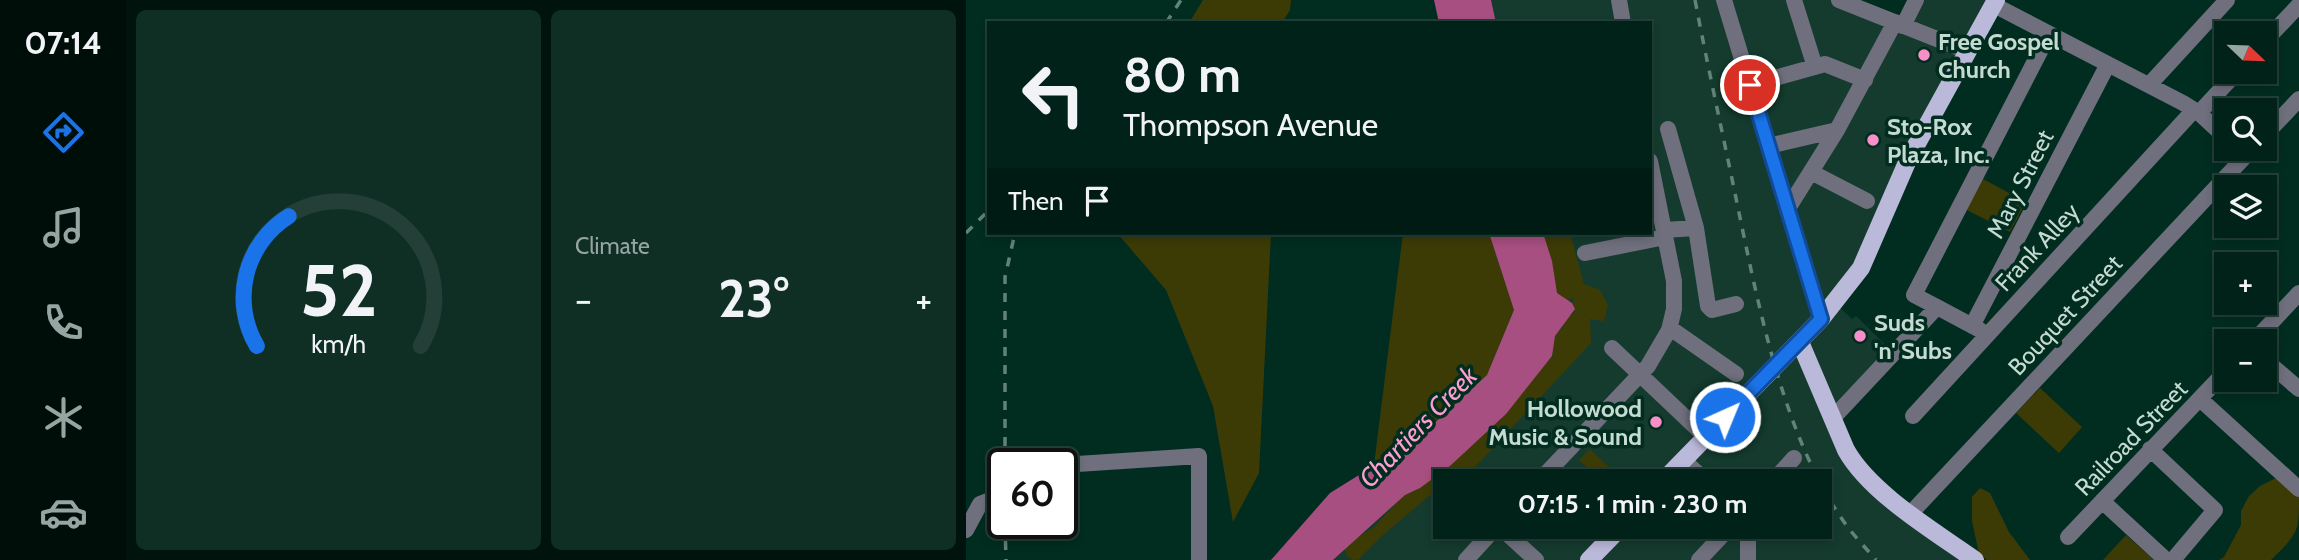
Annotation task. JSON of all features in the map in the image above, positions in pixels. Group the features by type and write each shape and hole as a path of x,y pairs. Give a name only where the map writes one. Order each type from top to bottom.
{"main road":[{"path":"1674,469 1800,342 1861,268 1908,160 1995,2"},
{"path":"1800,342 1855,467 1975,560"},
{"path":"1589,560 1609,539"}],"street":[{"path":"1619,0 1623,21"},
{"path":"1724,0 1821,319"},
{"path":"1794,0 1815,67"},
{"path":"1787,210 1916,0"},
{"path":"2149,85 2227,0"},
{"path":"1842,1 1967,51"},
{"path":"1995,2 2049,34 2197,111 2214,127"},
{"path":"2277,28 2299,5"},
{"path":"1988,334 1914,295 2049,34"},
{"path":"1750,85 1825,64 1865,80"},
{"name":"Mary Street","path":"1972,326 2108,64"},
{"name":"Frank Alley","path":"1913,416 2225,84"},
{"path":"2277,122 2299,99"},
{"path":"1668,129 1696,228 1708,306 1712,310 1736,304"},
{"path":"1768,146 1837,130"},
{"name":"Bouquet Street","path":"1911,513 2236,161"},
{"path":"1550,469 1639,375 1657,353 1670,328 1674,309 1674,281 1652,171"},
{"path":"1811,172 1867,201"},
{"path":"1585,253 1664,233 1696,228"},
{"path":"2265,329 2299,293"},
{"path":"1832,419 1937,307"},
{"path":"1670,328 1736,374"},
{"path":"1612,348 1706,437"},
{"path":"2277,370 2299,389"},
{"name":"Railroad Street","path":"2068,537 2214,384"},
{"path":"2200,399 2299,489"},
{"path":"2150,449 2215,510 2173,560"},
{"path":"1078,464 1199,456 1199,560"},
{"path":"1784,469 1794,458"},
{"path":"1683,460 1693,469"},
{"path":"966,530 980,504 987,501"},
{"path":"2102,501 2166,560"},
{"path":"1466,560 1486,539"},
{"path":"1512,539 1536,560"},
{"path":"1699,560 1719,539"},
{"path":"1748,539 1748,560"}],"shaded area":[{"path":"1203,0 1291,0 1290,10 1283,21 1190,21"},
{"path":"1434,0 1491,0 1496,21 1439,21"},
{"path":"1473,0 1839,0 1902,25 1916,0 1996,0 1835,303 1852,319 1856,316 1894,353 1833,419 1846,450 1975,560 1333,560 1405,495 1528,235 1652,235 1652,21 1478,21"},
{"path":"1981,178 2026,202 2010,232 1965,209"},
{"path":"1119,235 1271,235 1259,473 1233,522 1213,406 1166,290"},
{"path":"1403,235 1490,235 1514,310 1487,375 1417,439 1374,465"},
{"path":"1490,235 1544,235 1552,261 1557,293 1572,303 1575,309 1555,336 1552,356 1506,414 1450,466 1446,469 1433,469 1433,478 1405,495 1333,560 1271,560 1330,493 1417,439 1487,375 1514,310"},
{"path":"1541,235 1571,235 1584,284 1600,290 1608,305 1604,321 1590,319 1591,343 1473,469 1448,469 1487,426 1500,421 1508,405 1522,394 1523,387 1531,378 1535,378 1537,371 1553,356 1550,348 1555,331 1562,329 1565,320 1575,312 1573,297 1564,305 1559,305"},
{"path":"2040,388 2082,427 2059,453 2016,413"},
{"path":"1590,449 1611,469 1589,469 1579,460"},
{"path":"1433,476 1433,493 1359,559 1347,557 1344,546 1374,527 1405,493 1416,490 1419,483"},
{"path":"2280,476 2299,494 2298,525 2292,537 2271,560 2219,560 2224,557 2241,525 2241,511 2249,496 2260,486"},
{"path":"1980,488 1990,493 2009,532 2030,560 1987,560 1979,554 1972,521 1972,497"},
{"path":"2126,535 2154,560 2103,560"}],"railway":[{"path":"1167,21 1181,0"},
{"path":"1695,0 1754,283 1788,408 1821,485 1846,525 1876,560"},
{"path":"966,233 987,212"},
{"path":"1005,448 1005,277 1015,235"},
{"path":"1005,539 1006,560"}],"place":[{"name":"Free Gospel Church","path":"1924,55"},
{"name":"Sto-Rox Plaza, Inc.","path":"1873,140"},
{"name":"Suds 'n' Subs","path":"1860,336"},
{"name":"Hollowood Music & Sound","path":"1656,422"}],"route":[{"path":"1725,417 1821,319 1750,85"}],"water label":[{"name":"Chartiers Creek","path":"1418,427"}]}
